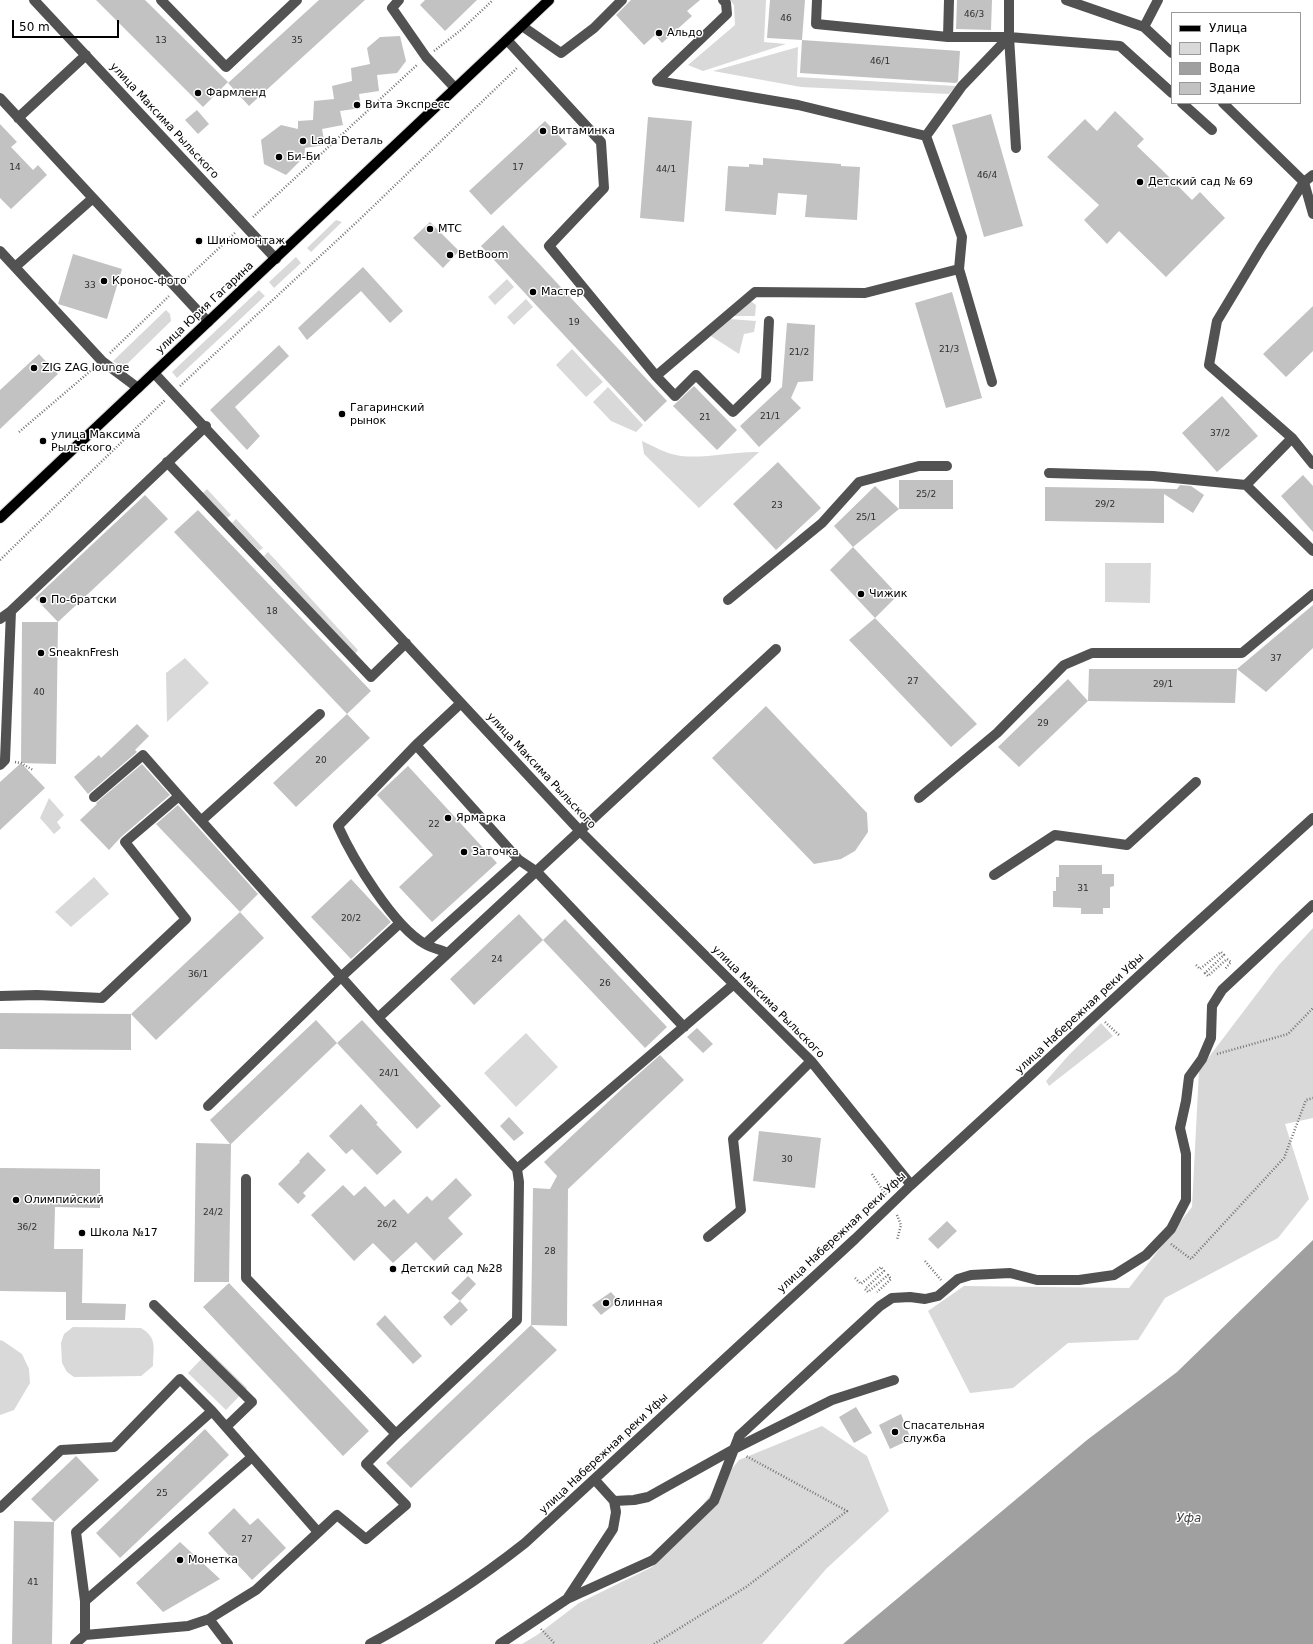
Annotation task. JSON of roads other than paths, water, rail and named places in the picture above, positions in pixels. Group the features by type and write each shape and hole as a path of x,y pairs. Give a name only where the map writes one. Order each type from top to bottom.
{"main road":[{"name":"улица Юрия Гагарина","path":"0,518 549,0"}],"street":[{"name":"улица Максима Рыльского","path":"34,0 276,259"},
{"path":"161,0 226,67 297,0"},
{"path":"399,0 392,8 426,57 455,88"},
{"path":"522,26 561,53 594,28 622,0"},
{"path":"723,0 726,3 727,14 657,81 798,105 926,136"},
{"path":"817,0 816,24 948,37 1009,37 1120,46 1171,92"},
{"path":"948,37 949,0"},
{"path":"1009,0 1009,37 1016,148"},
{"path":"1066,0 1144,27 1171,52"},
{"path":"1144,27 1158,0"},
{"path":"926,136 962,86 1009,37"},
{"path":"506,40 601,142 604,188 548,246 674,396 696,375 733,412 766,380 769,321"},
{"path":"18,118 86,55"},
{"path":"0,98 208,322"},
{"path":"1183,104 1212,130"},
{"path":"1224,104 1304,182 1313,214"},
{"path":"926,136 962,237 960,269 992,382"},
{"path":"1313,175 1304,182 1217,320 1209,365 1292,438 1313,464"},
{"path":"15,267 93,198"},
{"path":"0,250 102,361 138,388"},
{"path":"656,376 755,292 865,293 960,269"},
{"name":"улица Максима Рыльского","path":"154,373 206,426 580,831 811,1061 911,1185"},
{"path":"0,619 11,611 206,426"},
{"path":"1246,485 1292,438"},
{"path":"167,462 371,677 406,643"},
{"path":"728,600 822,523 859,482 919,466 947,466"},
{"path":"1049,473 1153,476 1246,485 1313,551"},
{"path":"919,798 997,733 1064,665 1092,653 1242,653 1313,594"},
{"path":"2,762 11,611"},
{"path":"378,1018 776,649"},
{"path":"448,953 425,944 400,923 379,895 346,842 338,826 416,745 462,703"},
{"path":"202,820 320,714"},
{"path":"416,745 519,860 537,872 684,1027"},
{"path":"75,1644 85,1635 188,1626 209,1620 256,1590 337,1515 366,1539 406,1505 366,1464 517,1320 519,1182 517,1169 378,1018 143,755 94,797"},
{"path":"994,875 1055,835 1127,845 1196,782"},
{"path":"0,996 37,995 102,998 186,918 125,842 179,796"},
{"name":"улица Набережная реки Уфы","path":"370,1644 392,1632 491,1570 525,1543 855,1240 911,1185 1313,818"},
{"path":"425,944 519,860"},
{"path":"500,1644 567,1599 653,1560 714,1501 739,1436 880,1306 892,1298 910,1297 925,1299 938,1296 958,1279 971,1275 1010,1273 1037,1280 1079,1280 1114,1275 1128,1268 1146,1255 1171,1229 1186,1200 1186,1154 1180,1128 1186,1101 1189,1077 1202,1059 1211,1038 1212,1006 1222,990 1313,905"},
{"path":"208,1106 341,977 400,923"},
{"path":"517,1169 734,984"},
{"path":"708,1237 741,1210 733,1139 811,1061"},
{"path":"246,1179 246,1278 396,1434"},
{"path":"154,1305 252,1402 226,1427"},
{"path":"0,1508 61,1450 114,1447 180,1379 212,1411 318,1532"},
{"path":"614,1501 634,1500 648,1497 734,1449 832,1400 894,1380"},
{"path":"85,1635 85,1601 76,1532 212,1411"},
{"path":"85,1601 252,1457"},
{"path":"567,1599 613,1529 616,1512 614,1501 595,1480"},
{"path":"209,1620 228,1644"}],"water":[{"name":"Уфа","path":"1313,1240 1313,1644 843,1644 1087,1440 1177,1372"}],"place":[{"name":"Альдо","path":"659,33"},
{"name":"Фармленд","path":"198,93"},
{"name":"Вита Экспресс","path":"357,105"},
{"name":"Витаминка","path":"543,131"},
{"name":"Lada Dеталь","path":"303,141"},
{"name":"Би-Би","path":"279,157"},
{"name":"Детский сад № 69","path":"1140,182"},
{"name":"МТС","path":"430,229"},
{"name":"Шиномонтаж","path":"199,241"},
{"name":"BetBoom","path":"450,255"},
{"name":"Кронос-фото","path":"104,281"},
{"name":"Мастер","path":"533,292"},
{"name":"ZIG ZAG lounge","path":"34,368"},
{"name":"Гагаринский рынок","path":"342,414"},
{"name":"улица Максима Рыльского","path":"43,441"},
{"name":"Чижик","path":"861,594"},
{"name":"По-братски","path":"43,600"},
{"name":"SneaknFresh","path":"41,653"},
{"name":"Ярмарка","path":"448,818"},
{"name":"Заточка","path":"464,852"},
{"name":"Олимпийский","path":"16,1200"},
{"name":"Школа №17","path":"82,1233"},
{"name":"Детский сад №28","path":"393,1269"},
{"name":"блинная","path":"606,1303"},
{"name":"Спасательная служба","path":"895,1432"},
{"name":"Монетка","path":"180,1560"}]}
